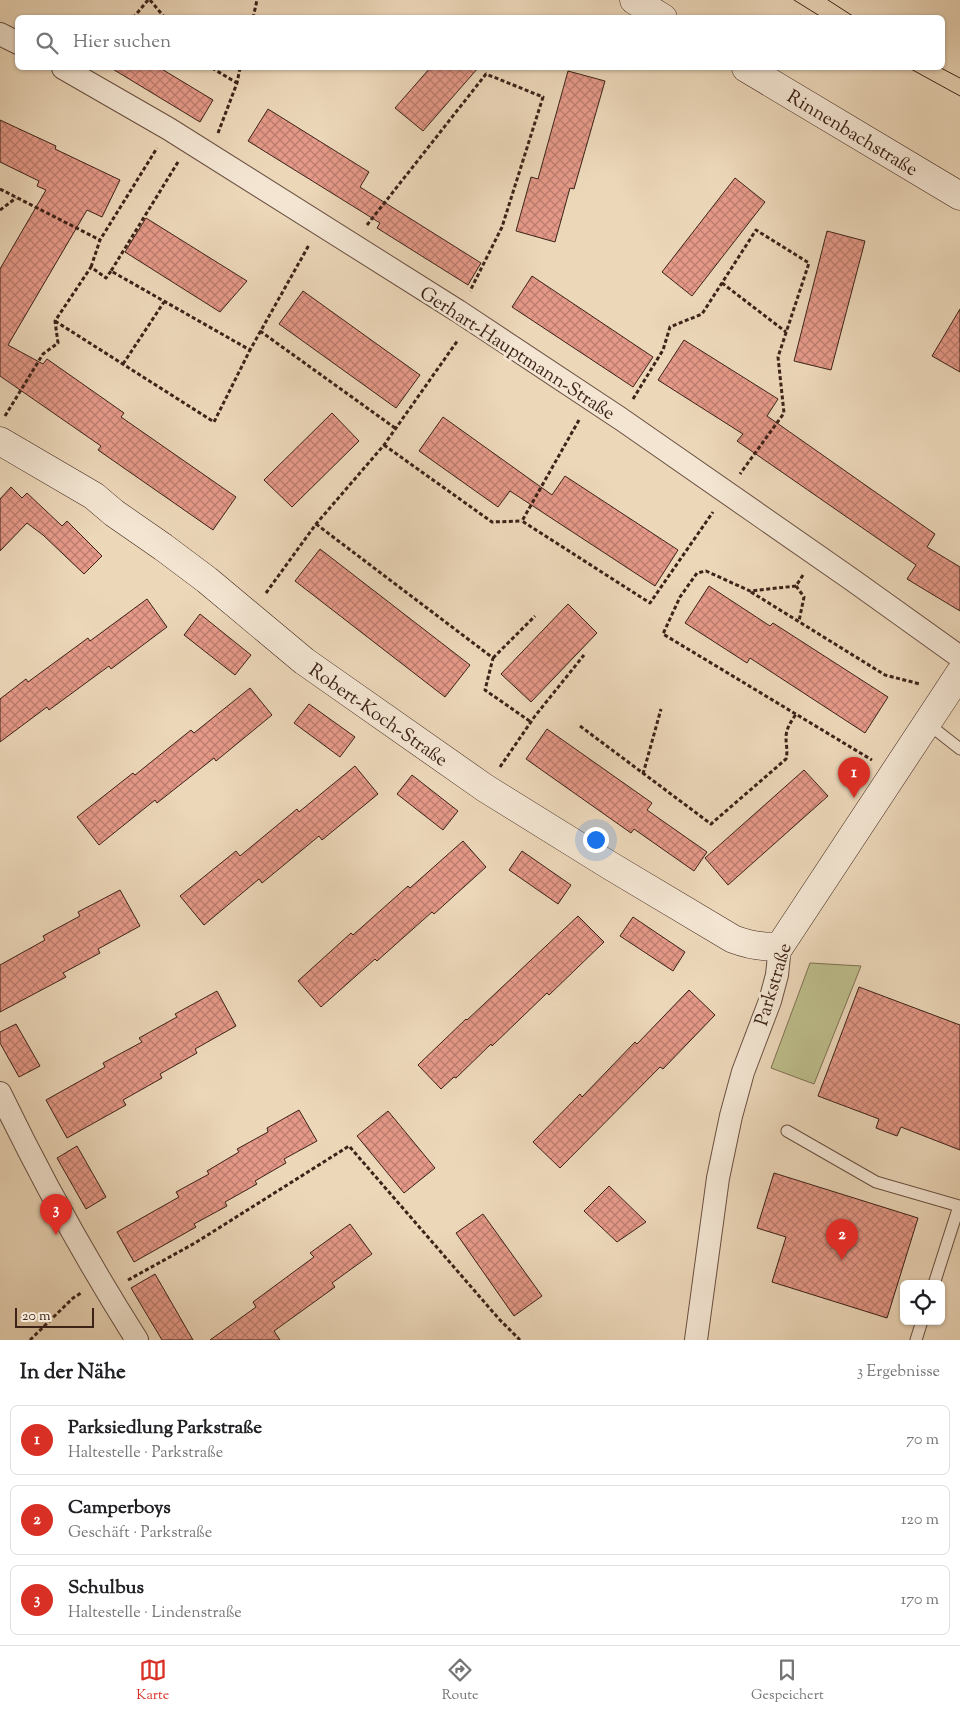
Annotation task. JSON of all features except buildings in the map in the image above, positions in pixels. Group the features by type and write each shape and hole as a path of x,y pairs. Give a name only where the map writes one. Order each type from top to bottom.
{"street":[{"path":"634,0 658,15"},
{"path":"0,34 15,42"},
{"name":"Gerhart-Hauptmann-Straße","path":"66,70 169,129 465,316 621,419 960,657"},
{"name":"Rinnenbachstraße","path":"749,70 960,196"},
{"name":"Robert-Koch-Straße","path":"0,441 94,496 114,513 206,580 304,661 485,788 733,939 759,947 780,946"},
{"name":"Parkstraße","path":"696,1340 718,1178 731,1116 743,1072 770,1001 777,975 780,946 954,682"},
{"path":"0,1093 52,1194 104,1287 137,1340"}],"lane":[{"path":"927,723 960,749"},
{"path":"787,1131 876,1182 960,1206 935,1280"},
{"path":"916,1340 921,1325"}],"path":[{"path":"136,15 149,0 162,15"},
{"path":"254,15 257,0"},
{"path":"215,70 236,83"},
{"path":"210,155 239,70"},
{"path":"249,616 316,524 384,445 465,316 472,288 502,227 543,97 486,74 352,244"},
{"path":"0,424 43,354 58,343 55,321 90,267 100,240 169,129"},
{"path":"90,267 106,278 190,142"},
{"path":"0,189 100,240"},
{"path":"0,210 16,198"},
{"path":"55,321 214,422 260,331 322,225"},
{"path":"384,445 492,522 522,521 650,603 784,413 778,357 809,263 756,230 702,314 670,327 663,350 621,419"},
{"path":"111,271 250,350"},
{"path":"722,283 786,332"},
{"path":"123,364 164,302"},
{"path":"260,331 395,428"},
{"path":"522,521 590,400"},
{"path":"316,524 493,658"},
{"path":"796,586 816,555"},
{"path":"894,773 663,634 680,597 697,573 706,571 750,591 885,675 954,682"},
{"path":"750,591 796,586"},
{"path":"796,586 804,597 799,621"},
{"path":"530,722 486,690 493,658 535,616"},
{"path":"485,788 530,722 584,656"},
{"path":"643,774 661,709"},
{"path":"580,726 710,824 786,759 788,752 787,728 796,714"},
{"path":"30,1340 73,1298 104,1287 195,1243 349,1146 520,1340"}],"green space":[{"path":"810,963 861,966 814,1084 771,1068"}],"tram line":[{"path":"794,0 818,15"},
{"path":"828,0 851,15"},
{"path":"913,70 960,96"},
{"path":"945,70 960,78"}],"place":[{"name":"Parksiedlung Parkstraße","path":"854,798"},
{"name":"Schulbus","path":"56,1235"},
{"name":"Camperboys","path":"842,1260"}]}
